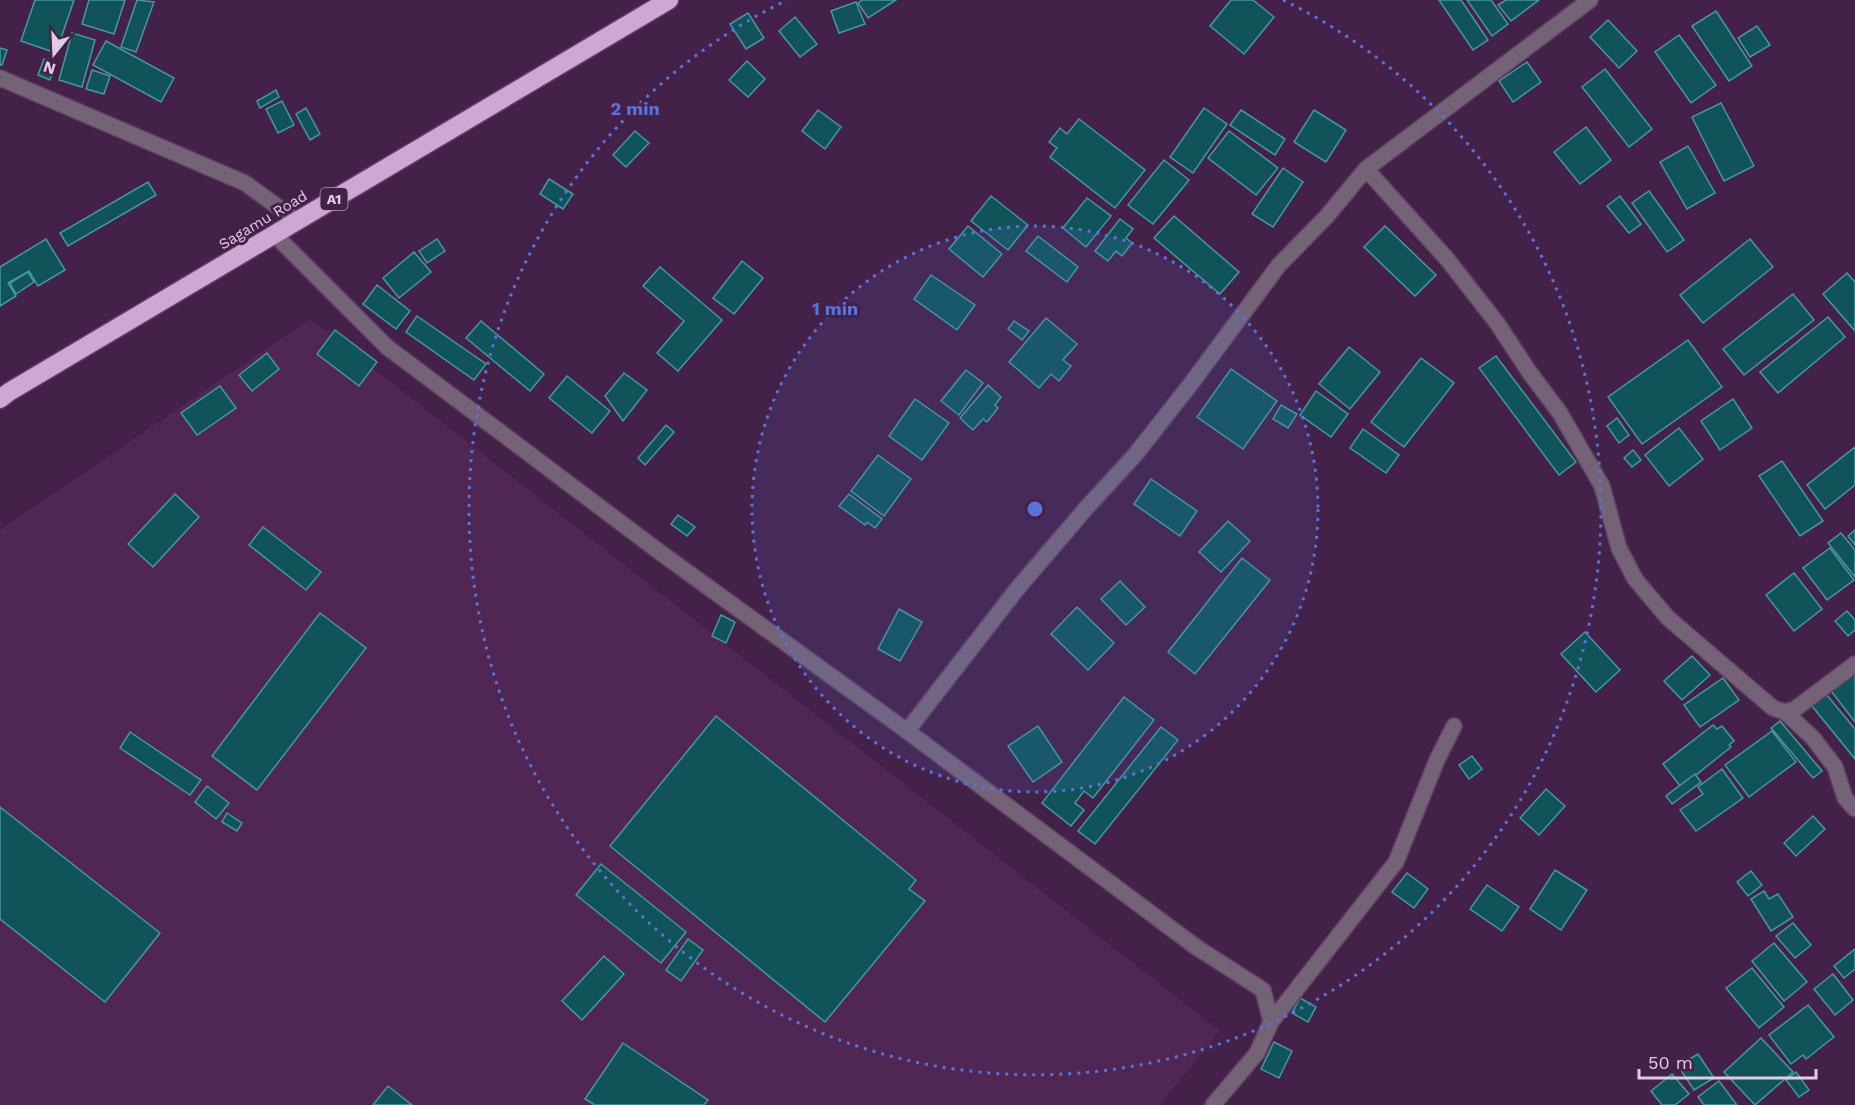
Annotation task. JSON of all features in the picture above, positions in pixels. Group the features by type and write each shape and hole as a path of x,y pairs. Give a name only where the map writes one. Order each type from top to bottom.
{"highway":[{"name":"Sagamu Road","path":"0,399 669,0"}],"street":[{"path":"907,731 1017,589 1135,455 1279,265 1327,216 1366,169 1590,0"},
{"path":"0,78 245,183 297,221"},
{"path":"1366,169 1447,258 1497,323 1560,413 1602,486 1619,548 1635,579 1668,618 1773,708 1785,712 1813,738 1835,767 1845,798 1855,809"},
{"path":"275,235 387,347 1187,941 1263,990 1271,1022"},
{"path":"1785,712 1795,709 1855,664"},
{"path":"1214,1105 1257,1053 1271,1022 1396,862 1437,760 1455,726"}],"shaded area":[{"path":"310,319 1220,1031 1160,1105 0,1105 0,530"}],"building":[{"path":"35,0 74,0 56,53 21,41"},
{"path":"89,0 125,0 114,34 82,24"},
{"path":"137,0 154,2 136,52 121,47"},
{"path":"862,0 896,0 868,18 858,3"},
{"path":"1231,0 1253,0 1274,17 1244,54 1210,26"},
{"path":"1439,0 1461,0 1488,40 1473,50"},
{"path":"1467,0 1491,0 1508,24 1492,36"},
{"path":"1506,0 1539,0 1511,21 1498,5"},
{"path":"856,2 865,24 839,33 831,11"},
{"path":"1716,11 1752,66 1729,81 1692,26"},
{"path":"748,13 764,38 746,49 730,24"},
{"path":"795,17 817,44 800,57 779,31"},
{"path":"1608,20 1637,51 1619,68 1590,37"},
{"path":"1757,26 1770,45 1750,57 1738,38"},
{"path":"72,33 95,40 82,87 59,80"},
{"path":"1679,35 1716,85 1691,103 1655,52"},
{"path":"106,41 174,78 161,102 93,65"},
{"path":"0,48 7,50 2,65 0,65"},
{"path":"44,59 56,63 50,80 38,75"},
{"path":"747,61 765,79 748,97 729,80"},
{"path":"1527,62 1541,82 1513,102 1499,81"},
{"path":"1605,69 1652,129 1629,147 1582,87"},
{"path":"92,70 110,76 104,94 86,89"},
{"path":"276,90 279,97 260,108 257,101"},
{"path":"282,101 294,125 278,133 266,109"},
{"path":"1721,103 1754,166 1724,181 1692,117"},
{"path":"306,108 320,134 310,140 296,114"},
{"path":"1204,108 1227,124 1193,173 1170,157"},
{"path":"818,110 841,127 825,149 802,131"},
{"path":"1241,110 1285,139 1275,155 1230,125"},
{"path":"1314,110 1346,130 1326,162 1294,142"},
{"path":"1079,119 1145,170 1115,208 1050,157 1057,148 1049,142 1060,128 1067,134"},
{"path":"1586,127 1611,160 1580,184 1554,152"},
{"path":"635,131 649,143 626,167 613,155"},
{"path":"1229,131 1278,168 1256,195 1208,158"},
{"path":"1688,146 1715,193 1687,209 1660,162"},
{"path":"1164,160 1189,180 1153,224 1128,205"},
{"path":"1283,168 1303,182 1273,227 1252,214"},
{"path":"549,179 573,194 563,209 540,194"},
{"path":"148,182 156,195 68,246 60,233"},
{"path":"1649,191 1684,240 1667,252 1632,203"},
{"path":"991,196 1028,225 1008,250 971,221"},
{"path":"1620,196 1641,224 1629,233 1607,206"},
{"path":"1087,198 1111,216 1086,247 1063,228"},
{"path":"1174,216 1239,272 1220,294 1154,238"},
{"path":"1120,219 1133,229 1126,238 1132,243 1122,256 1116,251 1108,261 1095,251"},
{"path":"968,226 1002,254 983,277 949,249"},
{"path":"1385,226 1436,275 1415,296 1364,247"},
{"path":"1038,236 1078,267 1067,282 1026,251"},
{"path":"46,239 65,270 38,286 29,271 8,283 16,296 0,306 0,267"},
{"path":"437,239 445,251 427,263 419,251"},
{"path":"1750,239 1773,267 1703,323 1680,295"},
{"path":"414,252 431,272 399,298 383,278"},
{"path":"742,261 763,278 734,314 713,298"},
{"path":"660,267 722,320 678,371 657,353 684,321 643,286"},
{"path":"28,272 34,282 16,294 10,283"},
{"path":"1847,273 1855,282 1855,331 1823,294"},
{"path":"931,275 975,305 957,330 914,299"},
{"path":"377,285 410,311 396,329 363,304"},
{"path":"1793,294 1814,320 1744,375 1723,349"},
{"path":"417,316 486,364 474,380 406,332"},
{"path":"1828,317 1845,337 1778,393 1760,372"},
{"path":"1046,318 1077,344 1063,360 1071,366 1059,381 1051,374 1039,388 1009,362"},
{"path":"481,321 544,374 530,391 466,338"},
{"path":"1014,321 1029,331 1022,340 1008,329"},
{"path":"335,330 377,362 359,386 317,354"},
{"path":"1688,340 1722,387 1642,444 1608,397"},
{"path":"1349,347 1380,372 1350,409 1319,384"},
{"path":"267,353 279,369 252,391 239,375"},
{"path":"1496,356 1576,462 1559,475 1479,368"},
{"path":"1421,358 1454,383 1404,447 1371,422"},
{"path":"1231,369 1277,401 1243,449 1197,417"},
{"path":"966,370 983,383 959,415 941,401"},
{"path":"624,373 647,390 623,421 605,396"},
{"path":"567,376 610,411 592,433 549,398"},
{"path":"988,385 1001,397 995,405 998,408 987,422 983,419 973,430 960,418"},
{"path":"220,386 236,408 197,435 181,413"},
{"path":"1316,391 1348,414 1331,437 1300,415"},
{"path":"915,399 949,423 922,460 889,436"},
{"path":"1733,399 1752,428 1720,450 1701,421"},
{"path":"1281,405 1297,414 1288,428 1273,419"},
{"path":"1617,418 1629,435 1619,443 1607,426"},
{"path":"666,425 674,432 645,465 638,458"},
{"path":"1679,428 1703,459 1669,486 1645,455"},
{"path":"1363,429 1399,455 1386,473 1350,448"},
{"path":"1855,447 1855,485 1825,509 1807,485"},
{"path":"1633,450 1641,460 1632,467 1624,458"},
{"path":"878,455 911,479 884,516 851,491"},
{"path":"1782,461 1823,521 1800,536 1759,476"},
{"path":"1151,479 1197,511 1180,536 1134,504"},
{"path":"175,494 199,517 153,567 128,544"},
{"path":"849,494 882,519 875,528 867,522 865,525 839,506"},
{"path":"678,515 695,527 687,536 671,524"},
{"path":"1228,521 1250,541 1221,572 1199,552"},
{"path":"263,527 321,572 306,590 249,545"},
{"path":"1855,530 1855,545 1848,536"},
{"path":"1841,533 1855,550 1855,577 1828,543"},
{"path":"1830,548 1854,580 1827,600 1803,568"},
{"path":"1242,558 1270,580 1195,674 1168,652"},
{"path":"1794,573 1822,609 1794,631 1766,595"},
{"path":"1120,581 1145,607 1126,625 1101,599"},
{"path":"1077,607 1114,643 1088,670 1051,634"},
{"path":"899,609 922,622 900,661 878,649"},
{"path":"1847,611 1855,620 1855,630 1848,636 1835,621"},
{"path":"320,613 366,648 257,790 212,756"},
{"path":"721,615 735,622 726,643 712,636"},
{"path":"1585,632 1620,670 1596,692 1561,654"},
{"path":"1692,656 1710,675 1682,700 1664,681"},
{"path":"1855,673 1855,722 1831,691"},
{"path":"1723,678 1739,700 1700,727 1684,705"},
{"path":"1826,694 1855,729 1855,759 1812,706"},
{"path":"1124,697 1154,720 1093,798 1084,791 1075,803 1084,810 1071,826 1042,803"},
{"path":"716,716 916,880 909,889 925,901 825,1022 610,846"},
{"path":"1780,721 1822,771 1813,778 1771,728"},
{"path":"1713,725 1717,729 1722,726 1734,741 1729,745 1731,747 1681,787 1663,764"},
{"path":"1038,726 1062,762 1033,782 1008,746"},
{"path":"1161,727 1178,740 1095,844 1078,831"},
{"path":"1772,731 1796,762 1749,797 1725,765"},
{"path":"130,732 201,780 190,795 120,748"},
{"path":"1472,756 1482,769 1469,779 1459,765"},
{"path":"1722,769 1743,798 1696,831 1680,810 1703,794 1698,787"},
{"path":"1695,774 1701,782 1672,804 1666,796"},
{"path":"207,786 229,803 216,819 195,802"},
{"path":"1546,789 1565,806 1539,835 1520,818"},
{"path":"0,807 160,933 105,1002 0,919"},
{"path":"227,813 242,823 237,831 222,822"},
{"path":"1813,816 1825,829 1796,856 1784,843"},
{"path":"601,864 686,932 661,963 576,895"},
{"path":"1555,870 1587,890 1561,930 1530,909"},
{"path":"1751,871 1762,885 1748,896 1737,882"},
{"path":"1407,873 1428,889 1414,908 1392,892"},
{"path":"1487,885 1519,907 1502,931 1470,909"},
{"path":"1764,891 1769,899 1778,894 1793,917 1771,931 1751,899"},
{"path":"1793,923 1811,945 1795,958 1776,936"},
{"path":"688,939 703,950 681,981 666,970"},
{"path":"1774,943 1807,982 1784,1001 1752,961"},
{"path":"1855,949 1855,969 1844,978 1834,966"},
{"path":"604,956 624,974 582,1020 562,1001"},
{"path":"1752,968 1784,1007 1759,1028 1726,988"},
{"path":"1833,974 1853,1000 1835,1015 1814,989"},
{"path":"1300,998 1316,1007 1308,1022 1292,1013"},
{"path":"1808,1005 1834,1037 1806,1059 1803,1055 1791,1064 1769,1035"},
{"path":"1761,1038 1793,1072 1755,1105 1724,1072"},
{"path":"1274,1042 1292,1051 1279,1078 1261,1069"},
{"path":"623,1043 708,1100 704,1105 595,1105 585,1099"},
{"path":"1698,1054 1714,1078 1694,1090 1678,1066"},
{"path":"1796,1072 1809,1090 1799,1097 1786,1080"},
{"path":"1672,1074 1689,1094 1675,1105 1662,1105 1651,1091"},
{"path":"1719,1081 1737,1105 1704,1105 1698,1097"},
{"path":"388,1086 412,1105 373,1105"}]}
